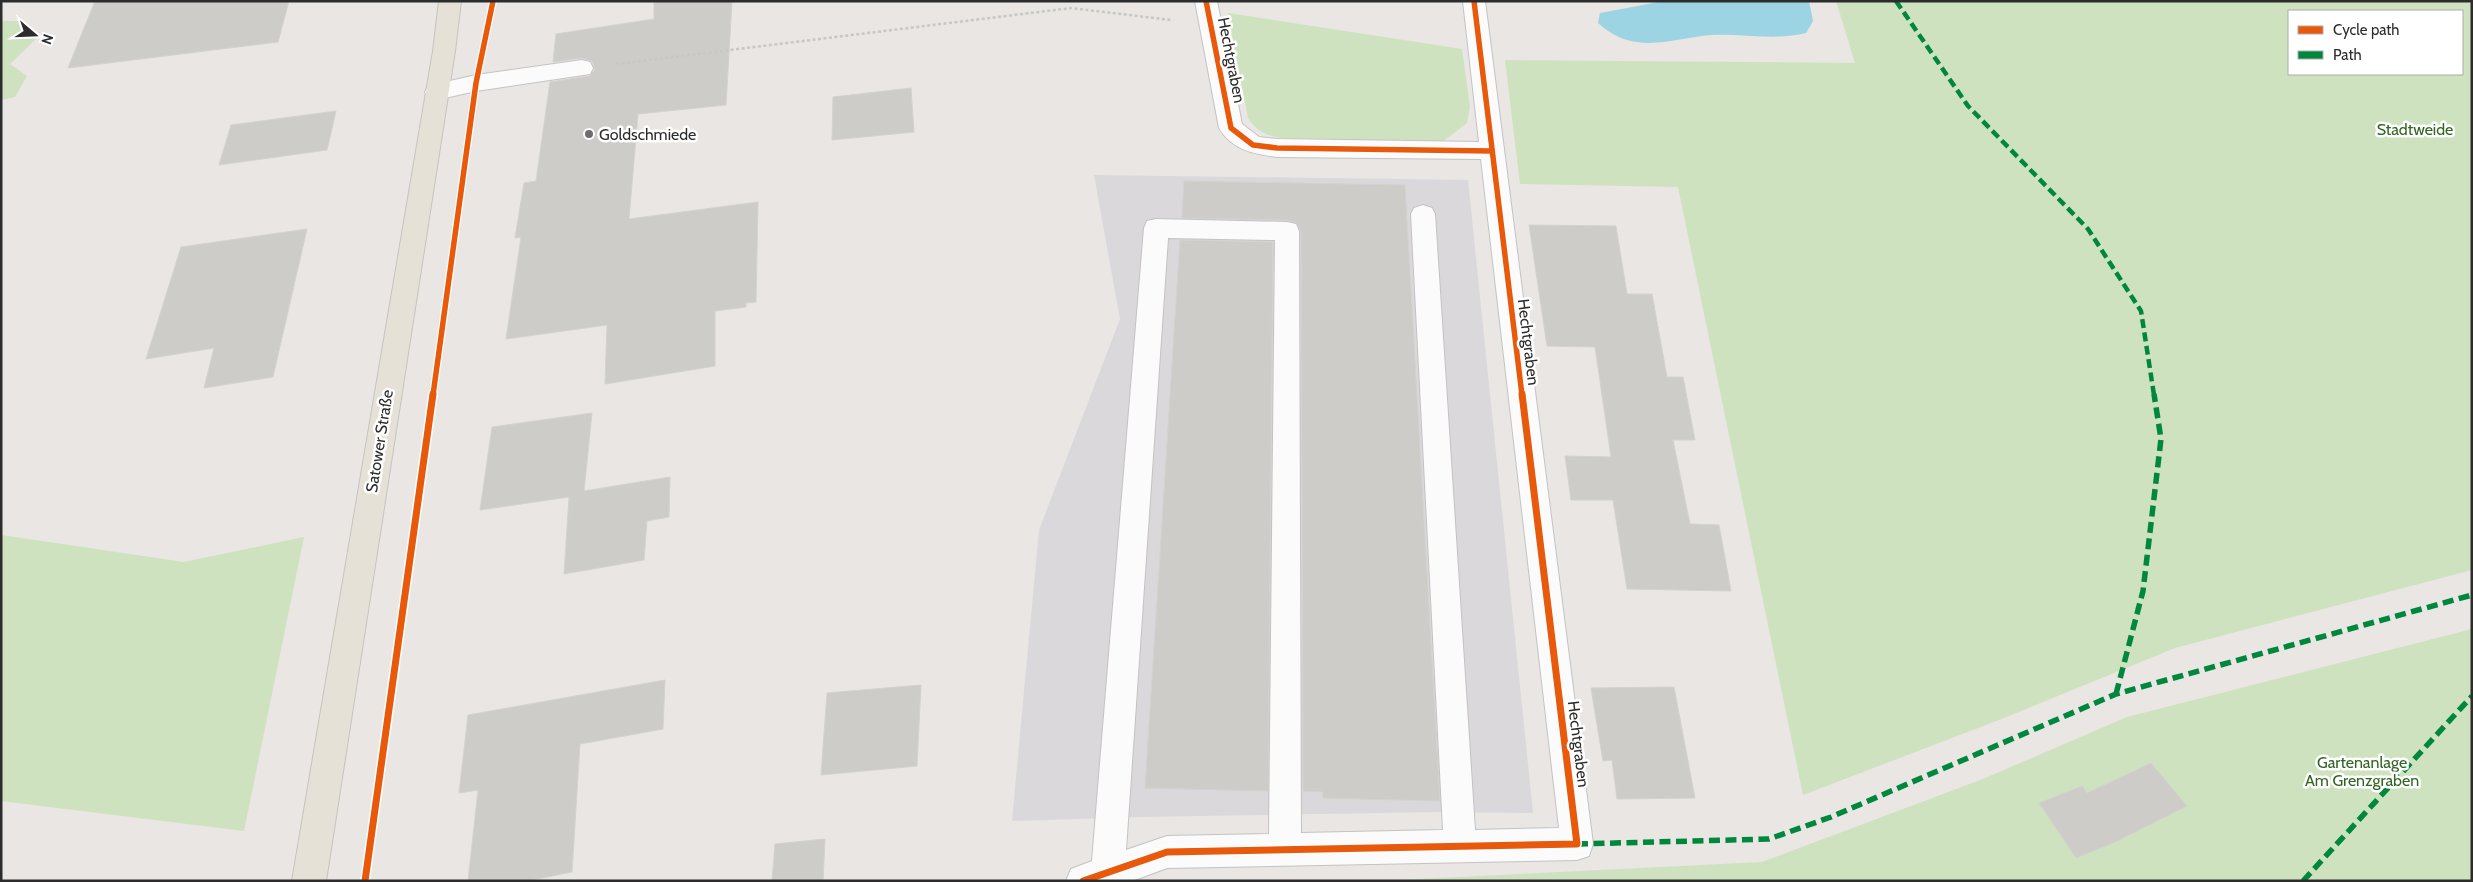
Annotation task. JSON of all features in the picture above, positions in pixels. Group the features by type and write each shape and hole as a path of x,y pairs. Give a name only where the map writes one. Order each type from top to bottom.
{"main road":[{"name":"Satower Straße","path":"309,881 444,51 450,1"}],"street":[{"name":"Hechtgraben","path":"1206,1 1231,128 1253,145 1277,148 1492,151"},
{"name":"Hechtgraben","path":"1096,876 1167,852 1577,844 1474,1"},
{"path":"436,92 476,83 582,68"},
{"path":"1423,214 1460,845"},
{"path":"1096,876 1156,228 1287,231 1285,849"}],"path":[{"path":"582,68 1072,8 1211,25"}],"shaded area":[{"path":"1094,175 1468,180 1533,813 1438,812 1012,821 1039,530 1120,319"}],"green space":[{"name":"Stadtweide","path":"1836,1 2472,1 2472,570 2175,648 2004,718 1803,795 1678,187 1520,184 1505,60 1855,63"},
{"path":"1228,13 1462,49 1470,107 1467,123 1442,142 1280,138 1266,134 1258,129 1248,118"},
{"path":"1,21 19,21 39,36 10,64 27,76 15,97 1,100"},
{"path":"1,535 184,562 304,537 244,831 1,801"},
{"name":"Gartenanlage Am Grenzgraben","path":"2472,629 2472,881 1379,881 1762,862 1983,779 2127,717"}],"water":[{"path":"1664,1 1809,1 1813,21 1806,33 1794,35 1770,37 1711,35 1651,43 1641,43 1622,38 1609,32 1598,23 1600,13"}],"building":[{"path":"95,1 289,1 278,42 68,68"},
{"path":"654,1 732,1 726,105 638,114 629,219 758,202 756,302 746,303 746,307 715,311 715,366 605,384 607,325 506,339 521,237 515,238 524,183 536,181 550,82 590,76 595,69 592,61 582,58 553,62 556,34 654,19"},
{"path":"911,88 914,132 832,140 833,97"},
{"path":"336,111 327,150 219,165 231,125"},
{"path":"1184,181 1405,185 1440,801 1323,798 1323,792 1303,791 1301,231 1296,222 1287,220 1182,218"},
{"path":"1529,225 1616,226 1627,294 1652,294 1667,377 1683,377 1695,440 1673,440 1690,524 1719,525 1731,591 1627,589 1613,500 1571,500 1565,456 1611,457 1595,347 1547,346"},
{"path":"307,229 273,377 204,388 214,348 146,359 181,247"},
{"path":"1180,240 1273,242 1268,791 1145,788"},
{"path":"592,413 584,491 670,477 669,517 647,521 644,560 564,574 569,497 480,510 492,427"},
{"path":"665,680 663,729 580,744 572,872 527,881 468,881 478,790 459,793 468,715"},
{"path":"921,685 917,766 821,775 827,693"},
{"path":"1674,687 1695,798 1617,799 1612,760 1603,761 1591,688"},
{"path":"2151,763 2187,806 2113,843 2076,858 2039,803 2082,786 2087,793"},
{"path":"825,839 823,881 772,881 775,844"}],"marked path":[{"path":"1896,1 1968,106 2088,229 2141,311 2161,439 2143,591 2116,694"},
{"path":"1577,844 1769,839 1831,817 2116,694 2472,595"},
{"path":"2303,881 2472,696"}],"cycle path":[{"path":"365,881 476,83 493,1"},
{"path":"1206,1 1231,128 1253,145 1277,148 1492,151"},
{"path":"1083,881 1167,852 1577,844 1474,1"}],"place":[{"name":"Goldschmiede","path":"589,134"}]}
